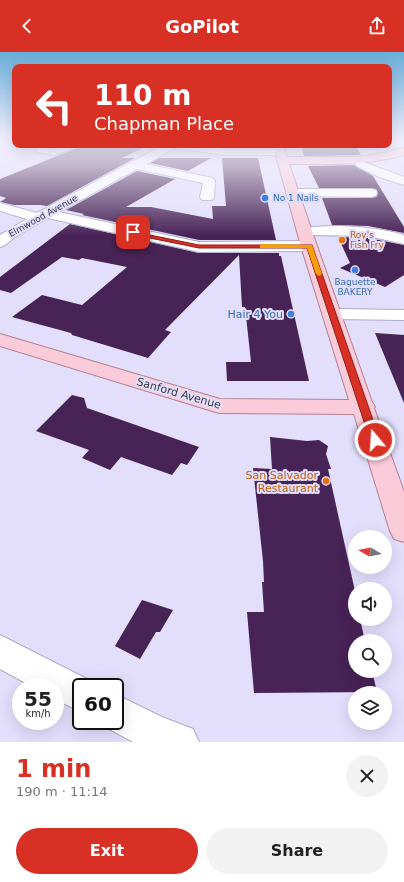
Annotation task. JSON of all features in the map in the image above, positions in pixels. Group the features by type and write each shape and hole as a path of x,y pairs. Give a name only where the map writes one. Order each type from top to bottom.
{"main road":[{"path":"286,171 404,531"},
{"path":"317,172 321,171"},
{"path":"291,188 293,179 299,175"},
{"name":"Sanford Avenue","path":"0,340 219,406 364,407"}],"street":[{"name":"Elmwood Avenue","path":"0,242 43,216 124,171"},
{"path":"164,171 209,181 207,197"},
{"path":"377,171 383,174 385,185 403,186"},
{"path":"291,188 371,193"},
{"path":"0,207 199,247 307,238 332,230 388,234 404,240"},
{"path":"332,314 404,315"},
{"path":"0,651 72,689"},
{"path":"124,717 154,733 180,742"}],"building":[{"path":"19,171 111,171 47,206 14,205 0,202 6,198 0,196 0,179"},
{"path":"137,171 175,179 126,207 151,207 213,219 212,206 226,206 223,171 261,171 276,240 199,240 82,215 84,214 66,210"},
{"path":"311,171 365,171 373,176 404,227 404,233 368,226 332,225 322,198 371,198 377,196 377,190 371,188 319,188"},
{"path":"70,224 199,253 279,253 279,256 281,256 309,381 227,381 226,362 251,362 245,307 242,307 239,255 165,330 171,332 148,358 72,335 71,333 12,317 42,295 82,305 127,267 82,258 79,260 62,257 11,293 0,290 0,277"},
{"path":"338,237 368,238 404,245 404,275 385,287 340,268 350,263"},
{"path":"375,333 404,335 404,403"},
{"path":"72,395 84,398 87,408 199,447 187,465 181,463 172,475 121,457 110,470 82,458 89,450 36,431"},
{"path":"270,437 307,441 319,440 328,446 326,454 331,469 328,469 348,559 348,574 351,574 353,582 348,582 348,626 362,626 363,634 348,634 348,678 374,678 376,686 348,686 348,692 254,693 247,612 264,612 262,582 264,582 253,468 272,469"},
{"path":"142,600 173,610 160,632 156,632 140,659 115,646"}],"slow traffic":[{"path":"262,246 309,246 319,274"}],"place":[{"name":"No 1 Nails","path":"265,198"},
{"name":"Roy's Fish Fry","path":"342,240"},
{"name":"Baguette BAKERY","path":"355,270"},
{"name":"Hair 4 You","path":"291,314"},
{"name":"San Salvador Restaurant","path":"326,481"}],"route":[{"path":"133,232 199,247 309,246 375,440"}]}
